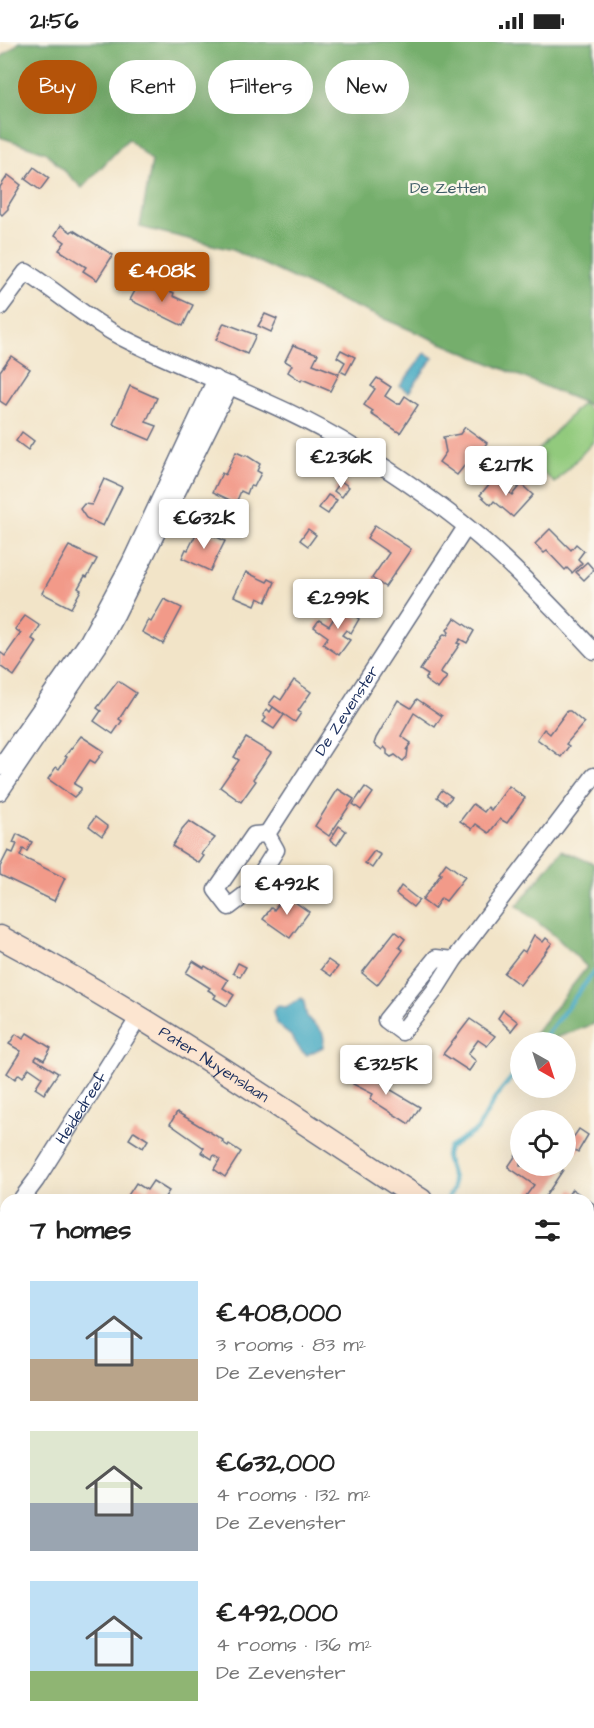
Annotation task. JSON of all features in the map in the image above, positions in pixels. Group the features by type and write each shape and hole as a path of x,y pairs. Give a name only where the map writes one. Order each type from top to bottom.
{"street":[{"path":"0,307 26,272 57,292 84,315 123,338 293,414 356,449 466,527 495,551 594,651"},
{"path":"0,792 9,761 133,584 158,518 223,382"},
{"name":"De Zevenster","path":"267,834 466,527"},
{"path":"454,960 594,776"},
{"name":"Pater Nuyenslaan","path":"0,937 65,972 140,1017 412,1194"},
{"name":"Heidedreef","path":"26,1194 140,1017"}],"green space":[{"name":"De Zetten","path":"20,42 594,42 594,407 344,302 233,250 140,227 152,161 128,139 82,188 45,152 0,137 0,58"},
{"path":"582,403 594,414 594,441 555,483 529,460"},
{"path":"562,850 594,864 594,1024 572,1032 536,1032 587,967 555,936 517,906"}],"water":[{"path":"425,353 433,358 409,392 400,386"},
{"path":"302,998 308,1018 320,1029 324,1041 323,1047 307,1055 279,1026 273,1011 277,1006 286,1007"}],"building":[{"path":"34,167 49,178 40,190 25,179"},
{"path":"8,175 21,185 8,209 2,215 0,213 0,187"},
{"path":"61,225 113,255 97,280 83,271 86,267 59,250 65,242 55,235"},
{"path":"141,280 161,290 162,288 174,293 173,296 193,305 183,326 130,300"},
{"path":"265,314 277,319 271,332 258,326"},
{"path":"224,323 256,335 247,354 216,340"},
{"path":"293,345 318,354 313,364 339,374 330,391 302,379 301,381 288,372 292,365 285,361"},
{"path":"341,350 355,357 346,374 340,371 345,362 337,357"},
{"path":"11,356 30,369 6,405 0,401 0,371"},
{"path":"377,378 391,387 385,396 397,404 400,404 405,396 418,405 400,433 371,414 373,411 364,405 375,389 371,386"},
{"path":"130,386 157,398 146,422 157,426 150,440 113,424"},
{"path":"465,427 487,443 472,462 469,460 457,475 439,462 446,452 443,437 460,434"},
{"path":"22,432 34,441 28,450 16,441"},
{"path":"236,452 260,464 257,471 261,473 254,487 250,486 247,494 241,491 236,503 213,492 222,473 225,475"},
{"path":"497,475 503,480 499,484 512,495 521,484 533,495 513,517 494,501 491,505 480,495"},
{"path":"104,479 122,487 103,526 86,518 80,509 84,504 92,505"},
{"path":"341,481 349,487 342,497 334,491"},
{"path":"328,495 337,500 328,514 319,508"},
{"path":"375,525 411,549 385,587 372,578 389,553 367,538"},
{"path":"199,528 225,541 210,571 182,558"},
{"path":"308,529 316,535 308,546 300,540"},
{"path":"550,529 571,550 576,544 584,551 578,559 582,563 572,573 567,568 565,570 547,551 544,553 535,544"},
{"path":"69,546 97,559 78,588 81,590 71,608 42,593"},
{"path":"587,562 594,570 584,580 576,572"},
{"path":"246,572 267,582 269,579 275,582 266,602 258,598 255,605 234,596"},
{"path":"164,599 182,608 163,644 142,632 148,620 151,622"},
{"path":"341,607 359,619 351,633 346,630 342,635 350,640 339,655 323,644 328,637 314,627 319,620 329,626"},
{"path":"25,616 40,626 32,639 37,642 14,676 0,666 0,652 5,656 21,633 15,629"},
{"path":"455,618 474,631 467,643 460,639 457,643 460,644 440,673 447,677 438,689 425,680 428,675 420,670 444,634 447,635 449,632 447,630"},
{"path":"294,680 311,692 298,711 301,713 295,722 269,704 275,696 281,700"},
{"path":"118,681 136,693 119,719 122,721 113,734 94,721 101,711 97,708"},
{"path":"417,699 442,716 435,727 414,713 401,736 411,743 406,750 408,749 407,757 403,761 395,755 391,757 384,747 382,750 374,744 376,738 398,700 411,708"},
{"path":"273,707 284,715 274,729 263,722 266,718 263,715 267,709 270,712"},
{"path":"567,711 584,723 566,744 569,746 561,757 537,739 544,729 550,734"},
{"path":"81,736 104,751 95,763 90,760 74,784 81,790 74,797 48,779 56,767 59,769 67,757 65,756"},
{"path":"246,738 271,753 253,779 256,781 241,802 220,787 239,760 234,757"},
{"path":"509,786 525,798 507,823 500,819 489,833 476,824 472,829 460,821 473,804 484,812 488,807 491,810"},
{"path":"365,787 373,793 361,810 353,804"},
{"path":"338,789 354,799 329,836 315,826"},
{"path":"442,790 452,797 446,804 437,797"},
{"path":"95,817 108,827 102,836 89,826"},
{"path":"189,821 215,838 201,854 204,856 199,863 172,846"},
{"path":"339,826 346,831 337,845 330,840"},
{"path":"17,834 32,842 27,851 23,849 20,856 65,878 54,901 0,875 0,867 8,851 13,853 17,844 13,843"},
{"path":"374,851 381,855 372,868 365,863"},
{"path":"446,863 465,877 446,901 441,898 434,909 422,900"},
{"path":"401,886 419,900 413,907 396,894"},
{"path":"285,895 309,912 290,938 263,919 271,908 274,910"},
{"path":"395,931 405,939 399,947 403,950 377,985 362,973"},
{"path":"534,935 543,942 546,938 552,943 520,985 504,973 522,950 525,952"},
{"path":"328,960 338,967 331,976 321,969"},
{"path":"193,961 228,980 223,988 234,995 227,1006 214,998 216,995 208,990 210,988 186,973"},
{"path":"238,963 246,967 240,977 233,973"},
{"path":"503,1010 518,1022 511,1031 498,1018"},
{"path":"470,1019 495,1036 487,1046 478,1040 468,1054 476,1061 469,1071 443,1054"},
{"path":"27,1033 51,1048 44,1060 37,1056 35,1059 58,1073 44,1094 35,1088 42,1077 29,1068 23,1077 19,1074 15,1079 7,1073 21,1051 9,1044 16,1034 23,1039"},
{"path":"364,1067 378,1076 376,1079 387,1085 386,1087 420,1107 409,1124 370,1099 373,1094 353,1084"},
{"path":"177,1112 223,1140 222,1142 228,1146 229,1144 241,1152 225,1177 214,1169 220,1159 214,1155 212,1159 201,1152 204,1148 170,1124"},
{"path":"579,1129 588,1135 578,1152 576,1151 576,1133"},
{"path":"134,1131 148,1140 143,1148 129,1139"},
{"path":"521,1176 559,1176 547,1194 527,1194 534,1185"},
{"path":"153,1181 169,1191 167,1194 129,1194 136,1183 147,1190"},
{"path":"572,1189 579,1194 569,1194"}],"waterway":[{"path":"549,1032 594,972"},
{"path":"450,1194 453,1179 446,1156 449,1148 477,1130 496,1097 510,1080"}]}
